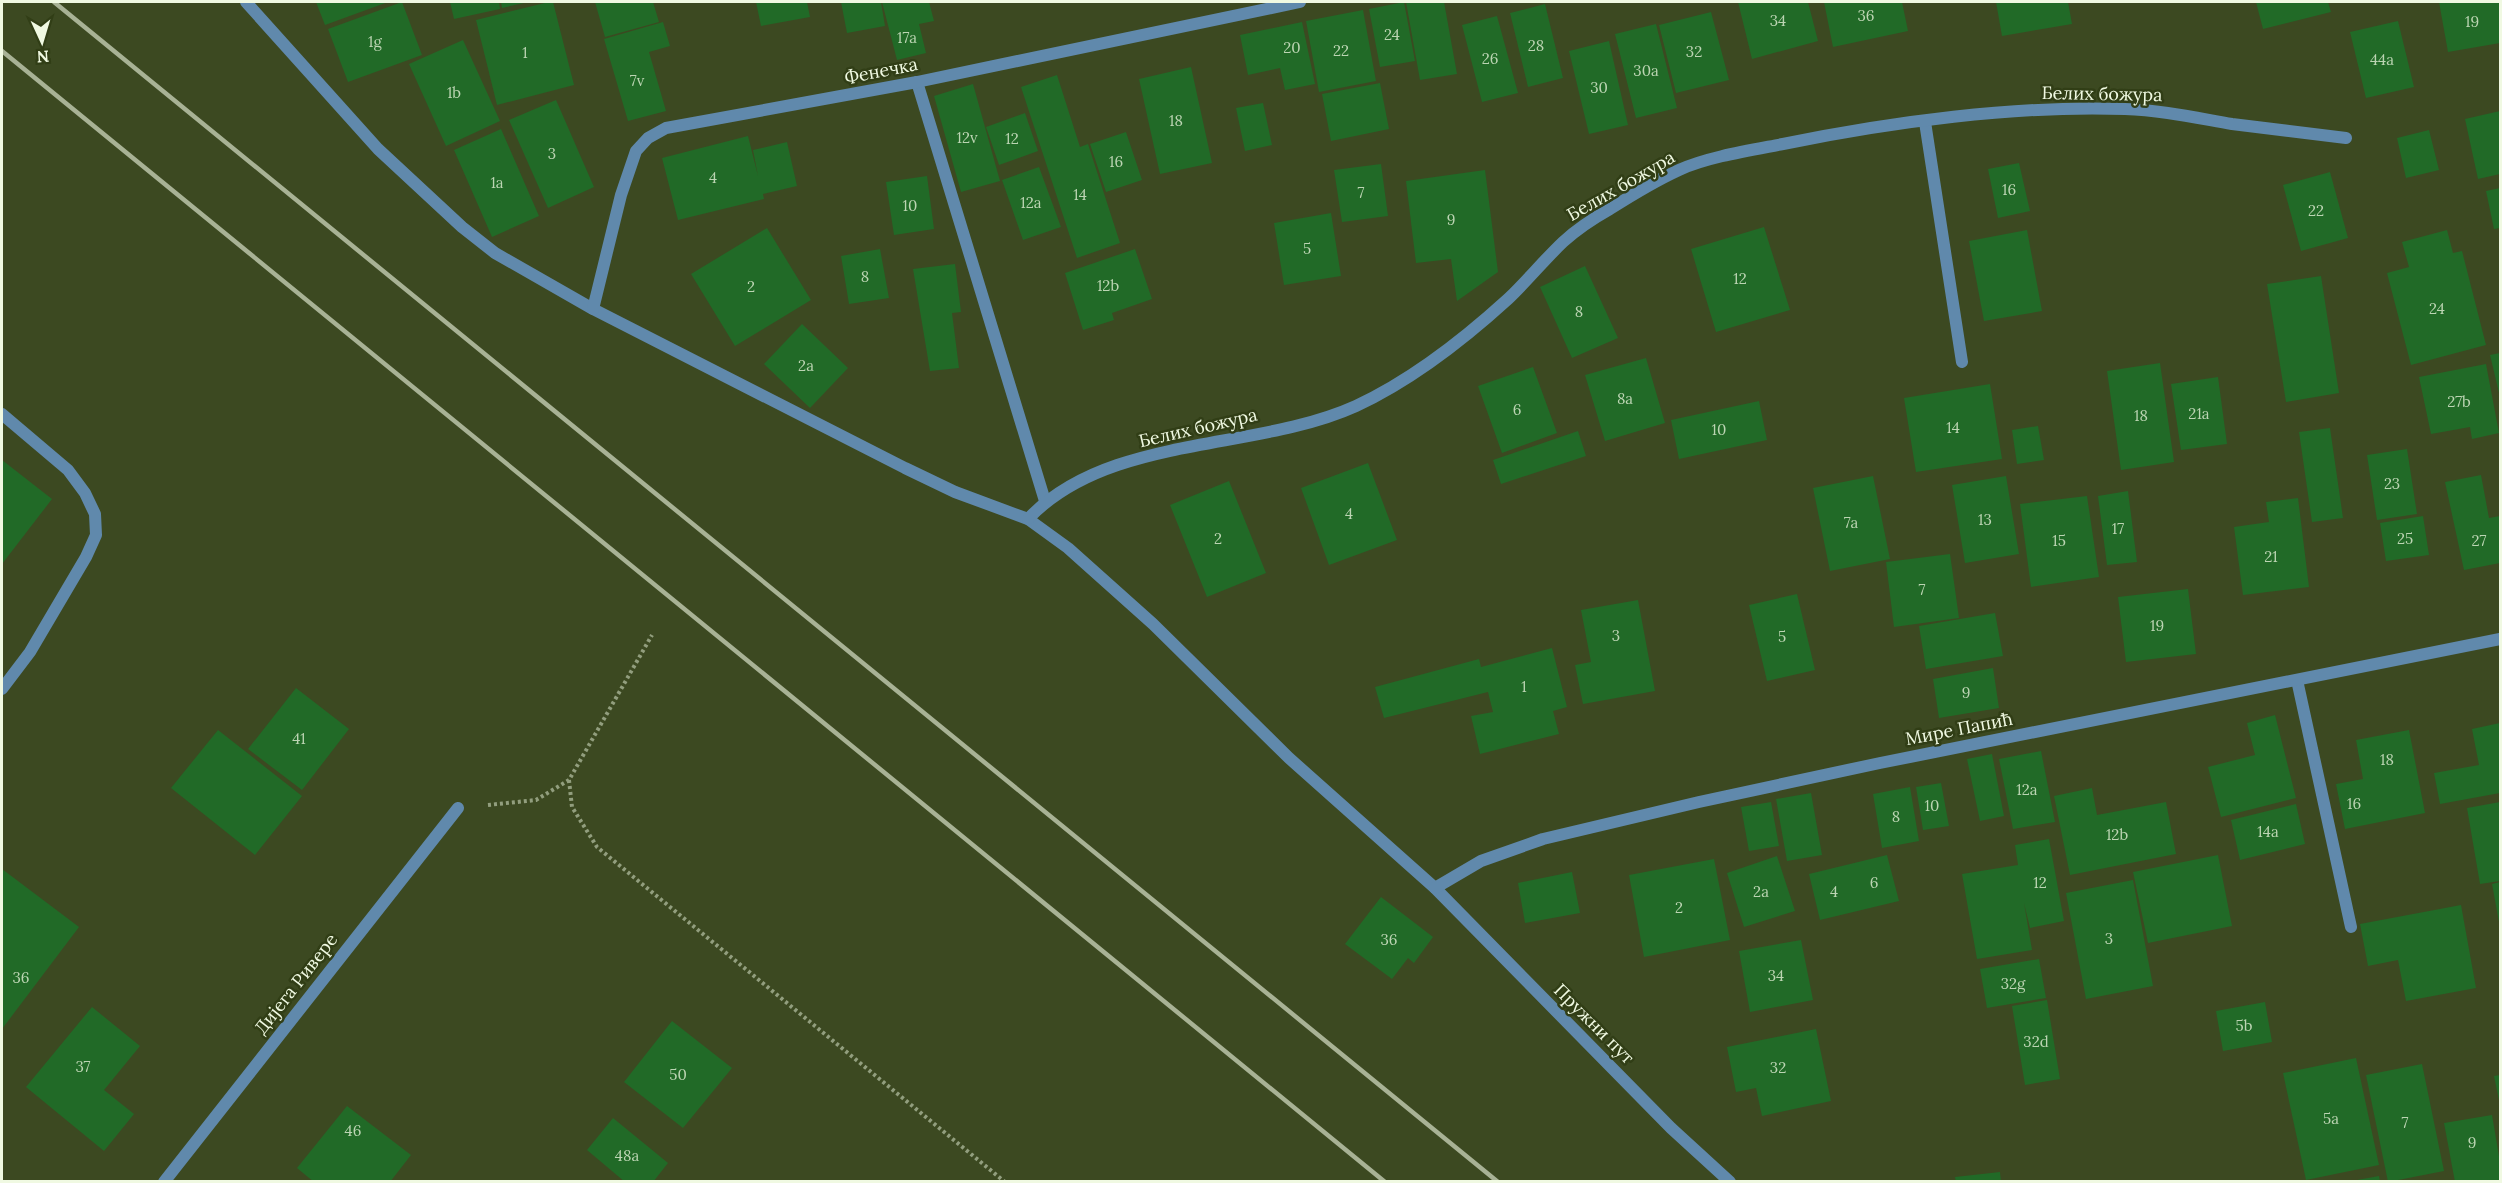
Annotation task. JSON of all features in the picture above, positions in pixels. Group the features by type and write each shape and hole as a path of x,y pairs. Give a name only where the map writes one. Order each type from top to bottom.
{"street":[{"name":"Пружни пут","path":"246,2 378,149 495,253 593,309 905,468 955,492 1028,519 1068,548 1153,624 1289,758 1435,888 1671,1128 1730,1182"},
{"name":"Фенечка","path":"593,309 628,171 636,151 648,138 666,128 917,82 1300,2"},
{"path":"917,82 1045,501"},
{"name":"Белих божура","path":"1028,519 1045,501 1108,468 1160,453 1305,422 1352,407 1400,383 1507,300 1565,240 1609,209 1681,169 1819,136 2022,112 2124,109 2159,111 2254,127 2346,138"},
{"path":"1925,122 1962,362"},
{"path":"2,414 68,471 85,494 95,514 96,535 86,557 30,652 2,689"},
{"name":"Мире Папић","path":"1435,888 1481,861 1543,839 1880,763 2500,639"},
{"path":"2297,680 2351,927"},
{"name":"Дијега Ривере","path":"164,1182 458,808"}],"path":[{"path":"458,808 536,800 569,780 652,636"},
{"path":"569,780 572,807 597,847 1005,1182"}],"building":[{"path":"316,2 388,2 325,25"},
{"path":"402,2 422,55 348,82 328,29"},
{"path":"450,2 499,2 500,9 454,19"},
{"path":"501,2 528,2 502,8"},
{"path":"553,2 574,85 497,105 476,20"},
{"path":"595,2 653,2 659,22 605,37"},
{"path":"756,2 807,2 810,17 761,26"},
{"path":"841,2 881,2 885,26 847,33"},
{"path":"882,2 929,2 934,21 919,24 926,53 897,60"},
{"path":"1404,2 1415,61 1380,67 1369,9"},
{"path":"1406,2 1444,2 1457,74 1420,80"},
{"path":"1738,2 1808,2 1818,41 1752,59"},
{"path":"1824,2 1902,2 1908,31 1833,47"},
{"path":"1996,2 2068,2 2072,24 2002,36"},
{"path":"2256,2 2328,2 2331,12 2263,29"},
{"path":"2439,2 2500,2 2500,43 2448,52"},
{"path":"1545,4 1563,78 1528,87 1510,13"},
{"path":"1363,10 1376,81 1319,92 1306,21"},
{"path":"1711,12 1729,80 1676,93 1659,25"},
{"path":"1497,16 1518,93 1482,102 1462,25"},
{"path":"2398,21 2414,87 2366,98 2350,32"},
{"path":"663,22 670,46 649,52 666,111 628,121 604,39"},
{"path":"1302,22 1315,84 1285,90 1280,68 1248,75 1240,35"},
{"path":"1656,24 1677,108 1636,118 1615,34"},
{"path":"463,40 500,121 446,146 409,64"},
{"path":"1609,41 1628,125 1589,134 1569,51"},
{"path":"1191,67 1212,163 1160,174 1139,79"},
{"path":"1057,75 1080,147 1088,144 1120,243 1077,258 1021,87"},
{"path":"1380,83 1389,129 1331,141 1322,94"},
{"path":"973,84 1000,181 961,192 934,96"},
{"path":"556,100 594,187 548,208 509,120"},
{"path":"1263,103 1272,145 1245,151 1236,108"},
{"path":"2500,111 2500,174 2478,179 2465,119"},
{"path":"1025,113 1038,151 999,165 986,127"},
{"path":"501,129 539,216 492,237 454,150"},
{"path":"2429,130 2439,170 2406,178 2397,138"},
{"path":"1126,132 1142,180 1106,192 1090,144"},
{"path":"748,136 758,176 753,150 787,142 797,186 763,194 764,199 678,220 662,158"},
{"path":"2019,163 2030,211 1998,218 1988,169"},
{"path":"1381,164 1388,216 1342,222 1334,170"},
{"path":"1039,167 1061,227 1023,240 1002,180"},
{"path":"1485,170 1498,272 1457,301 1451,259 1416,263 1406,181"},
{"path":"2330,172 2348,238 2301,251 2283,185"},
{"path":"927,176 934,229 894,235 886,182"},
{"path":"2500,188 2500,228 2494,229 2486,191"},
{"path":"1331,213 1341,276 1284,285 1274,223"},
{"path":"1764,227 1790,310 1716,332 1691,249"},
{"path":"767,228 811,300 735,346 691,274"},
{"path":"2027,230 2042,311 1984,321 1969,241"},
{"path":"2447,230 2453,253 2462,251 2486,345 2411,365 2387,273 2409,267 2402,242"},
{"path":"880,249 889,298 849,304 841,256"},
{"path":"1135,249 1152,299 1112,313 1114,320 1083,330 1065,273"},
{"path":"955,264 961,312 952,313 959,368 930,371 913,269"},
{"path":"1585,266 1618,338 1572,358 1540,287"},
{"path":"2321,276 2339,393 2286,402 2267,284"},
{"path":"802,324 848,368 810,408 764,364"},
{"path":"2500,353 2500,397 2490,355"},
{"path":"1646,358 1665,423 1605,441 1585,375"},
{"path":"2160,363 2174,462 2121,470 2107,371"},
{"path":"2486,364 2499,433 2472,439 2470,427 2431,434 2419,377"},
{"path":"1533,367 1557,433 1502,453 1478,386"},
{"path":"2218,377 2227,444 2181,450 2171,384"},
{"path":"1990,384 2002,459 1916,472 1904,398"},
{"path":"1759,401 1767,440 1679,459 1671,420"},
{"path":"2038,426 2044,460 2017,464 2012,430"},
{"path":"2330,428 2343,518 2312,522 2299,432"},
{"path":"1578,431 1586,456 1501,484 1493,460"},
{"path":"2407,449 2417,514 2377,520 2367,455"},
{"path":"2,460 52,499 2,564"},
{"path":"1368,463 1397,540 1329,565 1301,488"},
{"path":"2481,475 2489,518 2500,516 2500,563 2464,570 2445,482"},
{"path":"1873,476 1890,559 1830,571 1813,488"},
{"path":"2006,476 2019,554 1965,563 1952,485"},
{"path":"1229,481 1266,573 1207,597 1170,505"},
{"path":"2128,491 2137,562 2107,565 2098,496"},
{"path":"2087,496 2099,577 2031,587 2020,504"},
{"path":"2298,498 2309,587 2243,595 2234,527 2269,522 2266,502"},
{"path":"2423,516 2429,555 2386,561 2380,523"},
{"path":"1950,554 1959,618 1894,627 1886,562"},
{"path":"2188,589 2196,654 2126,662 2118,597"},
{"path":"1797,594 1815,670 1767,681 1749,605"},
{"path":"1638,600 1655,691 1583,704 1575,665 1591,662 1581,610"},
{"path":"1995,613 2003,656 1926,669 1919,626"},
{"path":"1552,648 1567,707 1553,711 1559,734 1480,754 1471,716 1493,712 1488,692 1384,718 1375,687 1479,659 1481,667"},
{"path":"1993,668 1999,708 1939,718 1933,679"},
{"path":"296,688 349,729 302,790 248,749"},
{"path":"2275,715 2296,798 2221,817 2208,767 2255,755 2247,723"},
{"path":"2500,723 2500,793 2440,804 2434,773 2479,765 2472,729"},
{"path":"218,730 302,796 255,855 171,788"},
{"path":"2409,730 2425,813 2345,829 2336,784 2363,779 2356,740"},
{"path":"2041,751 2055,822 2013,829 1999,759"},
{"path":"1992,754 2004,816 1980,821 1967,759"},
{"path":"1941,783 1949,826 1923,830 1916,787"},
{"path":"1910,787 1919,841 1882,848 1873,794"},
{"path":"2092,788 2097,815 2166,802 2176,854 2070,875 2054,796"},
{"path":"1811,793 1822,855 1787,861 1776,799"},
{"path":"1771,802 1779,846 1749,851 1741,807"},
{"path":"2500,802 2500,881 2480,884 2467,808"},
{"path":"2296,804 2305,844 2240,860 2231,820"},
{"path":"2049,839 2064,921 2030,928 2024,903 2032,950 1977,959 1962,874 2018,865 2015,845"},
{"path":"1887,855 1899,901 1820,920 1809,874"},
{"path":"2218,855 2232,926 2148,943 2133,872"},
{"path":"1777,856 1795,911 1744,927 1727,873"},
{"path":"1714,859 1730,940 1644,957 1629,875"},
{"path":"2,869 79,927 2,1029"},
{"path":"1572,872 1580,913 1525,923 1518,883"},
{"path":"2133,880 2153,986 2086,999 2066,893"},
{"path":"2500,882 2500,922 2499,922 2492,884"},
{"path":"1381,897 1433,937 1414,963 1408,958 1392,979 1345,944"},
{"path":"2461,905 2476,988 2406,1001 2398,960 2368,966 2360,924"},
{"path":"1801,940 1813,1000 1750,1012 1739,951"},
{"path":"2039,959 2046,998 1987,1008 1980,969"},
{"path":"2047,1000 2060,1079 2025,1085 2012,1006"},
{"path":"2265,1002 2272,1042 2223,1051 2216,1011"},
{"path":"92,1007 140,1046 104,1090 134,1114 104,1151 26,1087"},
{"path":"672,1021 732,1068 683,1128 624,1082"},
{"path":"1816,1029 1831,1101 1762,1116 1756,1088 1736,1092 1727,1047"},
{"path":"2356,1058 2379,1165 2306,1180 2283,1073"},
{"path":"2422,1064 2444,1171 2388,1182 2366,1075"},
{"path":"2500,1075 2500,1100 2499,1100 2494,1076"},
{"path":"347,1106 411,1155 390,1182 314,1182 297,1168"},
{"path":"2492,1115 2500,1162 2500,1182 2455,1182 2444,1123"},
{"path":"613,1118 668,1163 653,1182 625,1182 587,1150"},
{"path":"2000,1172 2001,1182 1956,1182 1955,1177"},
{"path":"2379,1176 2380,1182 2357,1182 2357,1180"}],"railway":[{"path":"54,2 1498,1182"},
{"path":"2,51 1385,1182"}]}
